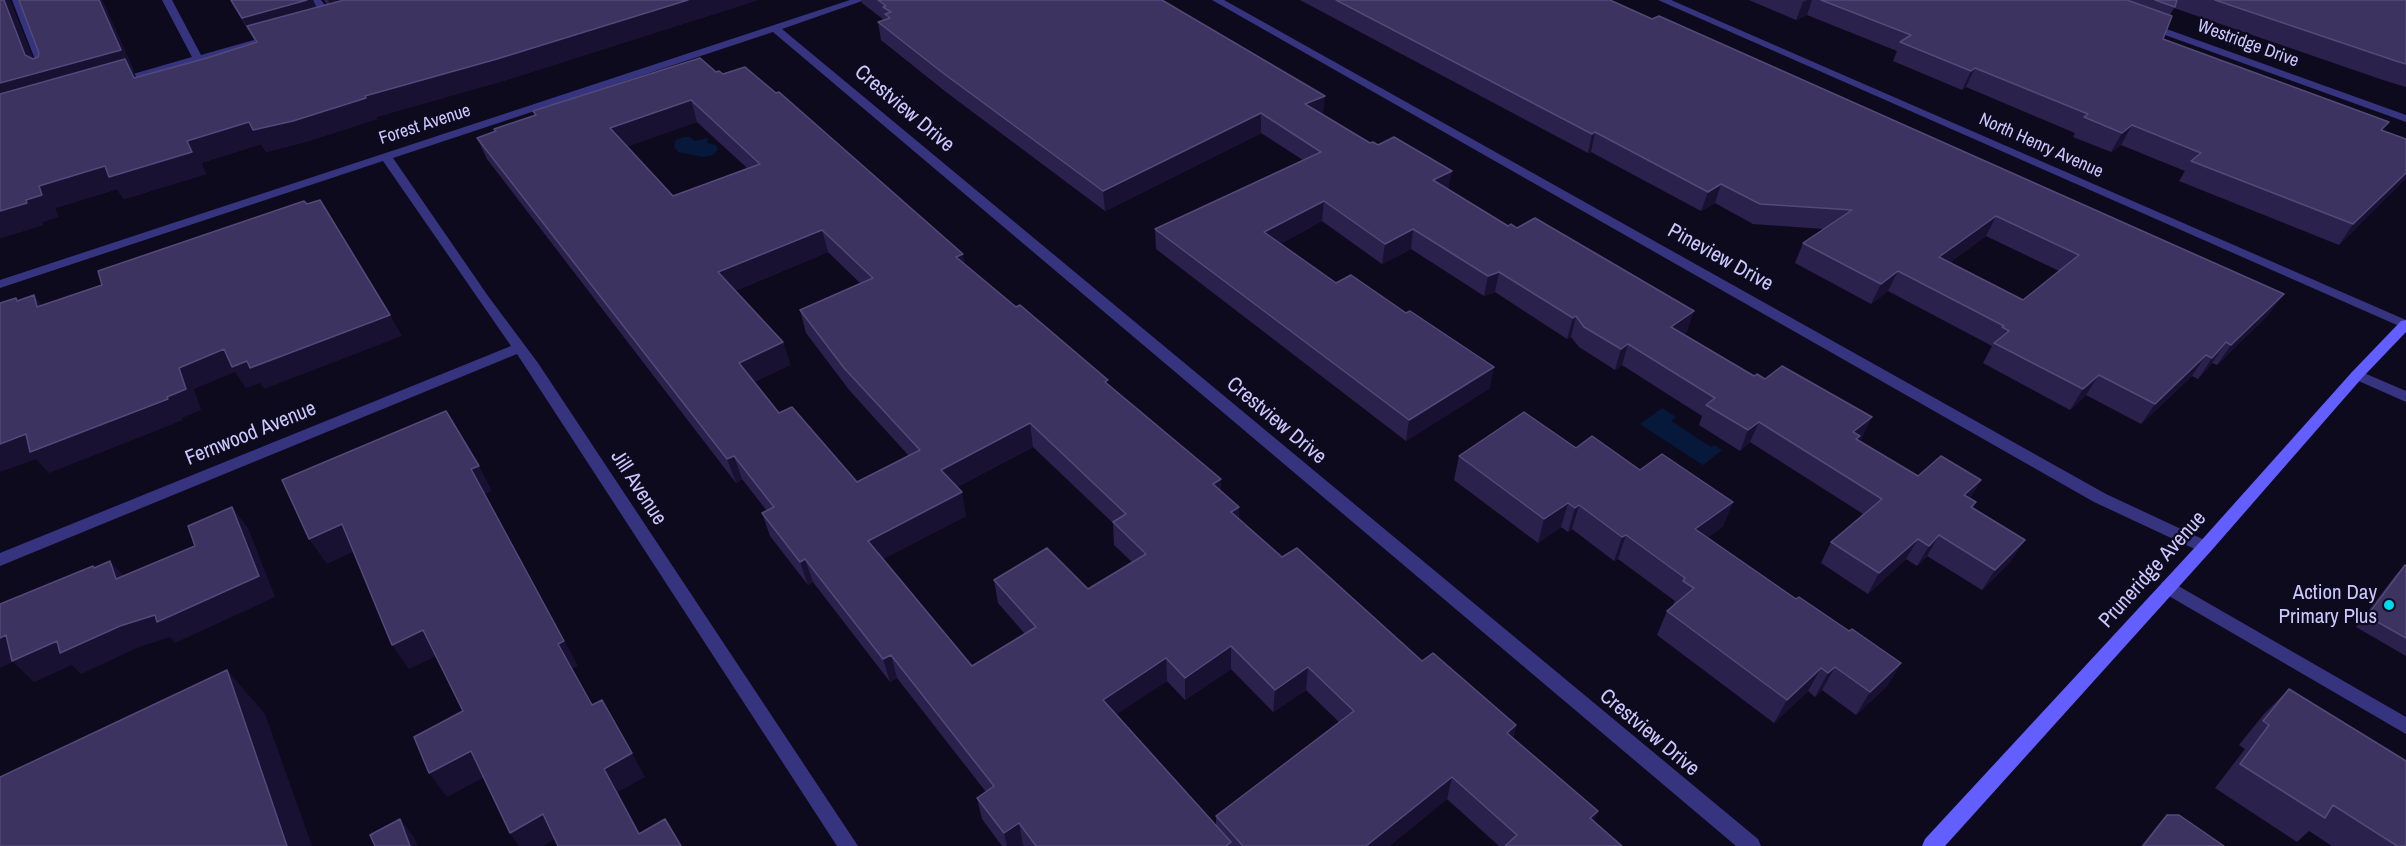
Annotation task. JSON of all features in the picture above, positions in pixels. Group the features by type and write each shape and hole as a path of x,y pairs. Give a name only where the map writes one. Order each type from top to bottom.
{"main road":[{"name":"Pruneridge Avenue","path":"1932,846 2205,547 2357,375 2406,325"}],"street":[{"path":"18,0 46,75"},
{"path":"167,0 198,59"},
{"path":"316,0 332,21"},
{"name":"Forest Avenue","path":"0,284 860,0"},
{"name":"Pineview Drive","path":"1217,0 2100,498 2205,547"},
{"name":"North Henry Avenue","path":"1663,0 2406,325"},
{"name":"Westridge Drive","path":"2135,20 2406,118"},
{"name":"Crestview Drive","path":"774,28 1751,846"},
{"path":"99,87 287,34"},
{"name":"Jill Avenue","path":"386,158 518,348 533,366 848,846"},
{"name":"Fernwood Avenue","path":"0,560 518,348"},
{"path":"2357,375 2406,397"},
{"path":"2168,587 2406,726"}],"water":[{"path":"690,137 695,141 708,138 707,143 716,145 718,149 713,155 704,157 678,152 674,146 676,140"},
{"path":"1662,408 1676,417 1671,421 1711,447 1714,445 1722,450 1703,465 1640,424"}],"building":[{"path":"0,0 4,0 25,55 33,59 38,57 39,53 19,0 99,0 121,50 0,83"},
{"path":"231,0 307,0 242,18"},
{"path":"344,0 688,0 497,59 365,96 366,98 293,121 253,130 249,122 187,141 192,152 109,177 105,166 39,186 42,195 26,200 27,203 0,211 0,94 125,59 134,78 257,42 247,26"},
{"path":"878,0 1162,0 1325,96 1305,104 1370,143 1378,145 1394,137 1452,171 1433,180 1508,226 1511,224 1517,228 1535,218 1694,311 1671,327 1754,376 1757,374 1765,379 1782,366 1872,417 1853,432 1860,436 1856,439 1918,476 1941,456 1981,480 1964,495 1976,502 1971,507 2025,540 1995,570 1939,535 1929,546 1918,539 1879,573 1831,542 1882,499 1759,422 1748,430 1706,405 1715,398 1628,344 1621,349 1584,327 1576,316 1573,318 1499,272 1488,276 1413,229 1385,244 1324,201 1264,232 1336,283 1351,275 1406,313 1410,311 1494,367 1409,420 1155,229 1321,152 1261,113 1103,191 878,22 890,18 885,14 891,12"},
{"path":"1336,0 1610,0 1652,19 1659,16 2284,294 2231,345 2226,342 2212,358 2206,355 2155,404 2099,375 2083,389 1994,343 2009,331 2002,327 2004,326 1898,271 1881,284 1803,243 1852,210 1760,204 1721,184 1708,192 1595,132 1592,134","holes":["1996,216 2079,255 2023,300 1939,257"]},
{"path":"1821,0 2127,0 2172,16 2163,39 2389,122 2381,130 2406,139 2406,173 2353,224 2191,161 2201,153 2132,125 2122,133 2084,117 2088,114 1975,68 1971,71 1900,42 1911,35"},
{"path":"2155,0 2177,0 2175,7"},
{"path":"2215,0 2406,0 2406,64 2396,61"},
{"path":"700,58 716,72 723,74 745,67 776,93 779,92 963,254 956,257 1016,307 1020,305 1108,380 1105,382 1221,479 1213,484 1239,507 1231,512 1282,557 1297,548 1422,661 1433,653 1516,725 1507,733 1598,811 1590,818 1622,846 1505,846 1517,835 1452,777 1366,846 1243,846 1216,816 1354,711 1308,667 1275,690 1231,646 1185,678 1166,658 1103,700 1231,842 1226,846 1036,846 1019,823 1004,833 977,798 994,786 891,655 883,659 805,559 800,562 762,513 774,507 734,456 727,459 477,138 496,131 494,129 536,115 533,111","holes":["691,100 760,164 673,196 610,128","822,230 873,278 800,310 844,368 920,450 857,482 792,407 779,413 739,363 783,342 718,272","1030,423 1126,514 1113,522 1146,554 1088,589 1047,548 994,580 1036,627 972,666 868,541 962,492 941,470"]},
{"path":"320,200 390,315 250,368 247,361 232,367 224,349 179,368 186,389 167,397 168,399 30,452 26,434 0,444 0,303 16,298 17,301 34,295 37,307 102,285 98,271 304,201 307,204"},
{"path":"446,411 479,466 471,469 564,641 558,644 592,705 602,700 632,753 604,769 639,834 665,819 681,846 558,846 543,814 510,833 471,751 429,773 414,737 463,711 423,630 392,645 342,524 309,539 282,480"},
{"path":"1524,412 1576,448 1592,436 1640,470 1662,454 1733,502 1695,529 1796,599 1799,597 1849,631 1852,629 1901,663 1870,692 1835,667 1828,673 1821,668 1787,700 1667,611 1694,588 1683,581 1685,578 1626,535 1622,537 1579,505 1575,508 1568,503 1544,519 1459,456"},
{"path":"232,507 259,576 157,622 155,615 120,626 60,653 57,641 12,661 6,635 0,638 0,604 93,566 94,568 110,561 116,579 195,546 188,526"},
{"name":"Action Day Primary Plus","path":"2406,566 2406,638 2367,616"},
{"path":"227,670 287,846 0,846 0,777"},
{"path":"2289,689 2406,761 2406,846 2397,846 2333,805 2325,818 2240,764 2269,725 2263,721"},
{"path":"2167,815 2179,815 2224,846 2143,846"},
{"path":"400,819 410,846 375,846 370,835"}],"place":[{"name":"Action Day Primary Plus","path":"2389,605"}]}
